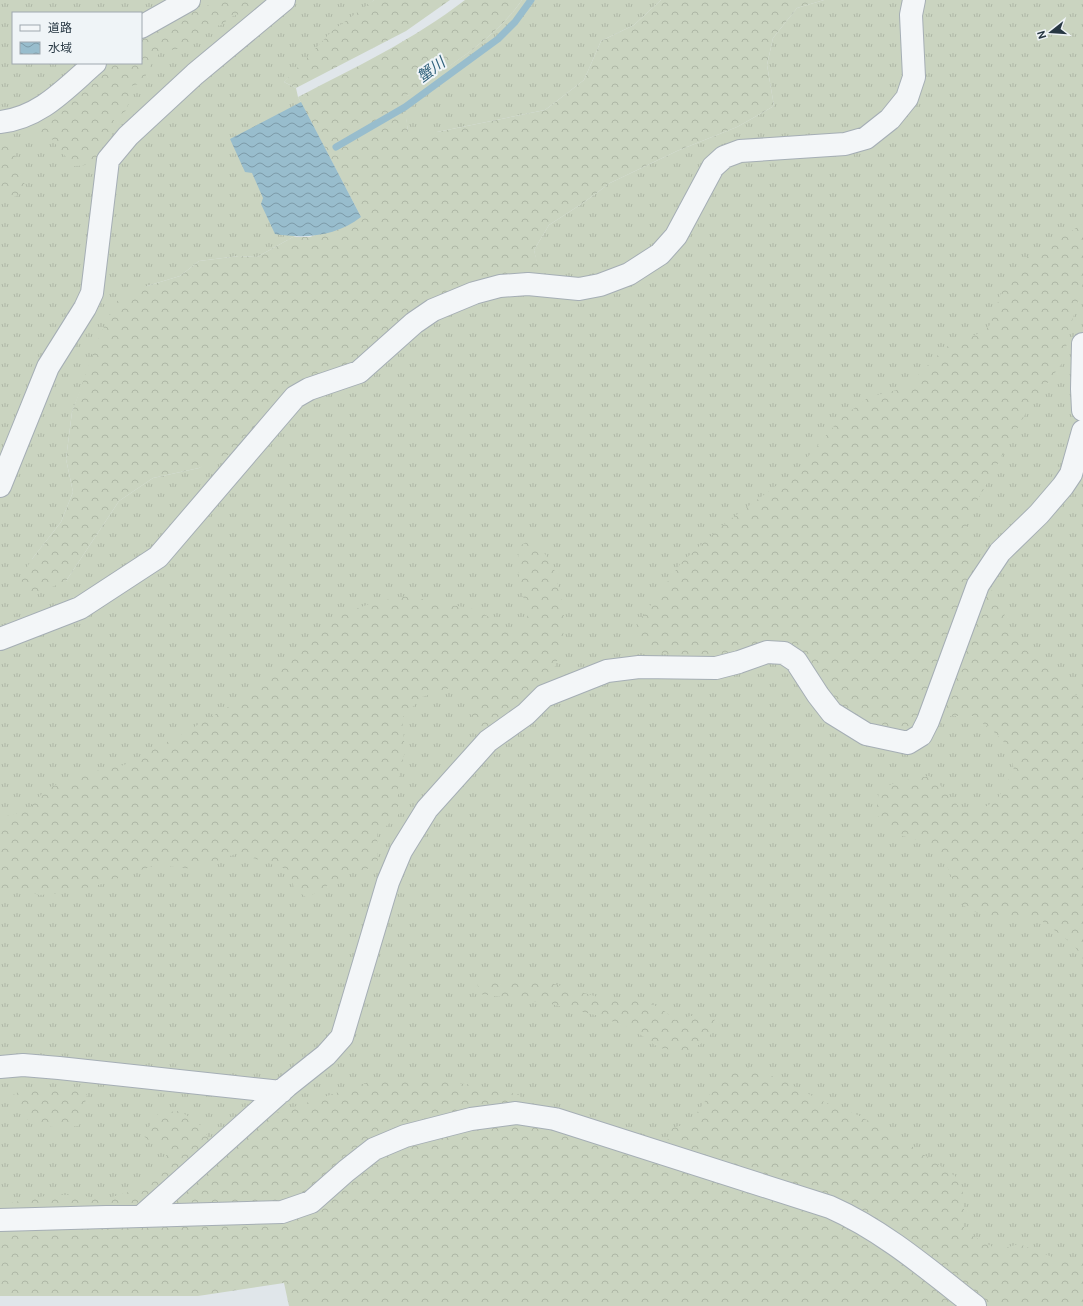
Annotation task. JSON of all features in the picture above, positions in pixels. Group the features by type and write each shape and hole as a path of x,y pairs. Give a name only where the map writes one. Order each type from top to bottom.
{"street":[{"path":"142,26 189,0"},
{"path":"0,486 48,367 85,308 92,293 108,160 128,136 195,74 284,0"},
{"path":"0,639 80,608 158,557 295,397 309,389 359,372 414,323 433,310 474,293 500,286 528,284 579,289 600,285 629,274 660,254 676,236 713,167 724,157 740,151 844,144 866,138 890,119 907,98 914,77 911,15 914,0"},
{"path":"0,122 33,114 94,64"},
{"path":"1083,344 1083,410"},
{"path":"142,1216 281,1092 326,1055 342,1037 388,882 401,851 427,809 488,741 526,714 544,696 607,671 639,667 716,668 767,652 784,652 796,660 818,695 832,713 866,734 908,743 921,735 928,721 978,585 1000,552 1039,514 1063,486 1071,474 1083,431"},
{"path":"0,1067 23,1065 59,1068 281,1092"},
{"path":"0,1220 282,1212 310,1202 374,1149 405,1136 471,1119 516,1114 555,1119 830,1206 857,1218 924,1266 975,1306"}],"green space":[{"path":"0,0 374,0 284,82 296,88 298,97 361,217 293,237 257,257 239,256 199,261 180,276 147,286 85,379 72,412 66,459 73,492 61,522 32,559 66,581 119,501 153,478 199,468 394,333 539,273 534,250 549,225 610,183 677,151 737,127 774,106 767,65 773,38 797,8 824,0 1083,0 1083,1306 287,1203 0,1213"},
{"path":"220,0 267,0 264,7 233,16 221,25 206,28 187,46 161,51 152,63 142,83 131,86 127,110 114,119 108,146 99,159 92,163 73,166 52,139 39,138 30,133 26,122 42,113 105,64 142,64 142,36 165,24"},
{"path":"374,0 450,0 406,31 296,88 284,82 332,31"},
{"path":"465,0 522,0 497,29 483,42 404,97 408,132 437,132 545,110 584,80 601,41 634,25 661,0 824,0 797,8 773,38 767,65 774,106 737,127 677,151 610,183 549,225 534,250 540,273 529,280 499,282 365,364 337,373 239,450 199,468 153,478 119,501 66,581 31,596 20,579 32,559 61,522 73,492 66,459 72,412 100,335 117,301 147,286 180,276 199,261 239,256 257,257 293,237 310,237 361,217 298,97 363,64 405,40"},
{"path":"522,0 661,0 634,25 601,41 584,80 545,110 437,132 408,132 403,97 483,42 510,15"},
{"path":"0,132 10,138 23,181 28,190 14,197 0,193"},
{"path":"1083,223 1083,283 1070,328 1063,362 1028,409 966,521 974,569 921,714 909,732 854,717 823,693 802,659 736,653 696,659 658,653 629,635 681,563 724,524 795,472 840,419 869,397 905,388 946,347 982,332 990,325 1002,290 1025,258 1063,237"},
{"path":"533,538 553,565 564,609 563,647 550,678 528,702 485,734 472,721 468,702 456,686 422,697 402,718 405,751 398,781 398,816 377,834 378,866 344,875 307,898 294,888 289,870 238,853 195,869 155,865 102,884 66,893 39,895 22,889 0,890 0,818 28,810 47,788 87,773 124,765 184,733 250,694 333,617 375,602 407,596 478,610 504,627 524,627 528,614 519,581 518,547"},
{"path":"987,584 997,597 1006,620 1025,650 1052,667 1083,703 1083,959 1074,945 1041,920 1018,920 986,917 962,905 948,868 937,845 895,834 876,814 879,790 896,782 929,776 940,785 959,807 980,810 997,800 1014,770 1009,747 992,730 973,716 941,716"},
{"path":"494,977 522,982 551,983 611,1001 633,999 643,1000 662,1009 675,1020 699,1014 715,1018 709,1039 686,1052 659,1048 634,1030 599,1016 547,1003 479,994 477,980"},
{"path":"750,1067 782,1080 822,1101 860,1116 913,1147 959,1179 964,1197 964,1231 998,1250 1019,1244 1060,1260 1083,1258 1083,1306 984,1306 922,1257 664,1150 672,1128 690,1123 723,1075"},
{"path":"417,1079 475,1085 520,1095 521,1106 470,1112 287,1203 165,1209 222,1151 273,1114 372,1081"},
{"path":"72,1087 87,1095 79,1126 47,1126 30,1121 17,1107 12,1096 21,1090"},
{"path":"179,1111 191,1118 203,1128 211,1145 131,1208 0,1213 0,1200 7,1204 31,1198 55,1195 81,1195 102,1200 135,1190 155,1178 165,1160 169,1145 148,1140 143,1135 159,1113"},
{"path":"510,1121 547,1124 836,1214 966,1306 289,1306 284,1283 198,1296 0,1296 0,1230 282,1219 381,1154 420,1139"}],"water":[{"path":"301,102 361,217 342,228 321,234 298,236 275,234 261,204 263,198 252,173 245,172 230,139"}],"waterway":[{"name":"蟹川","path":"336,147 405,107 498,39 515,22 531,0"}]}
